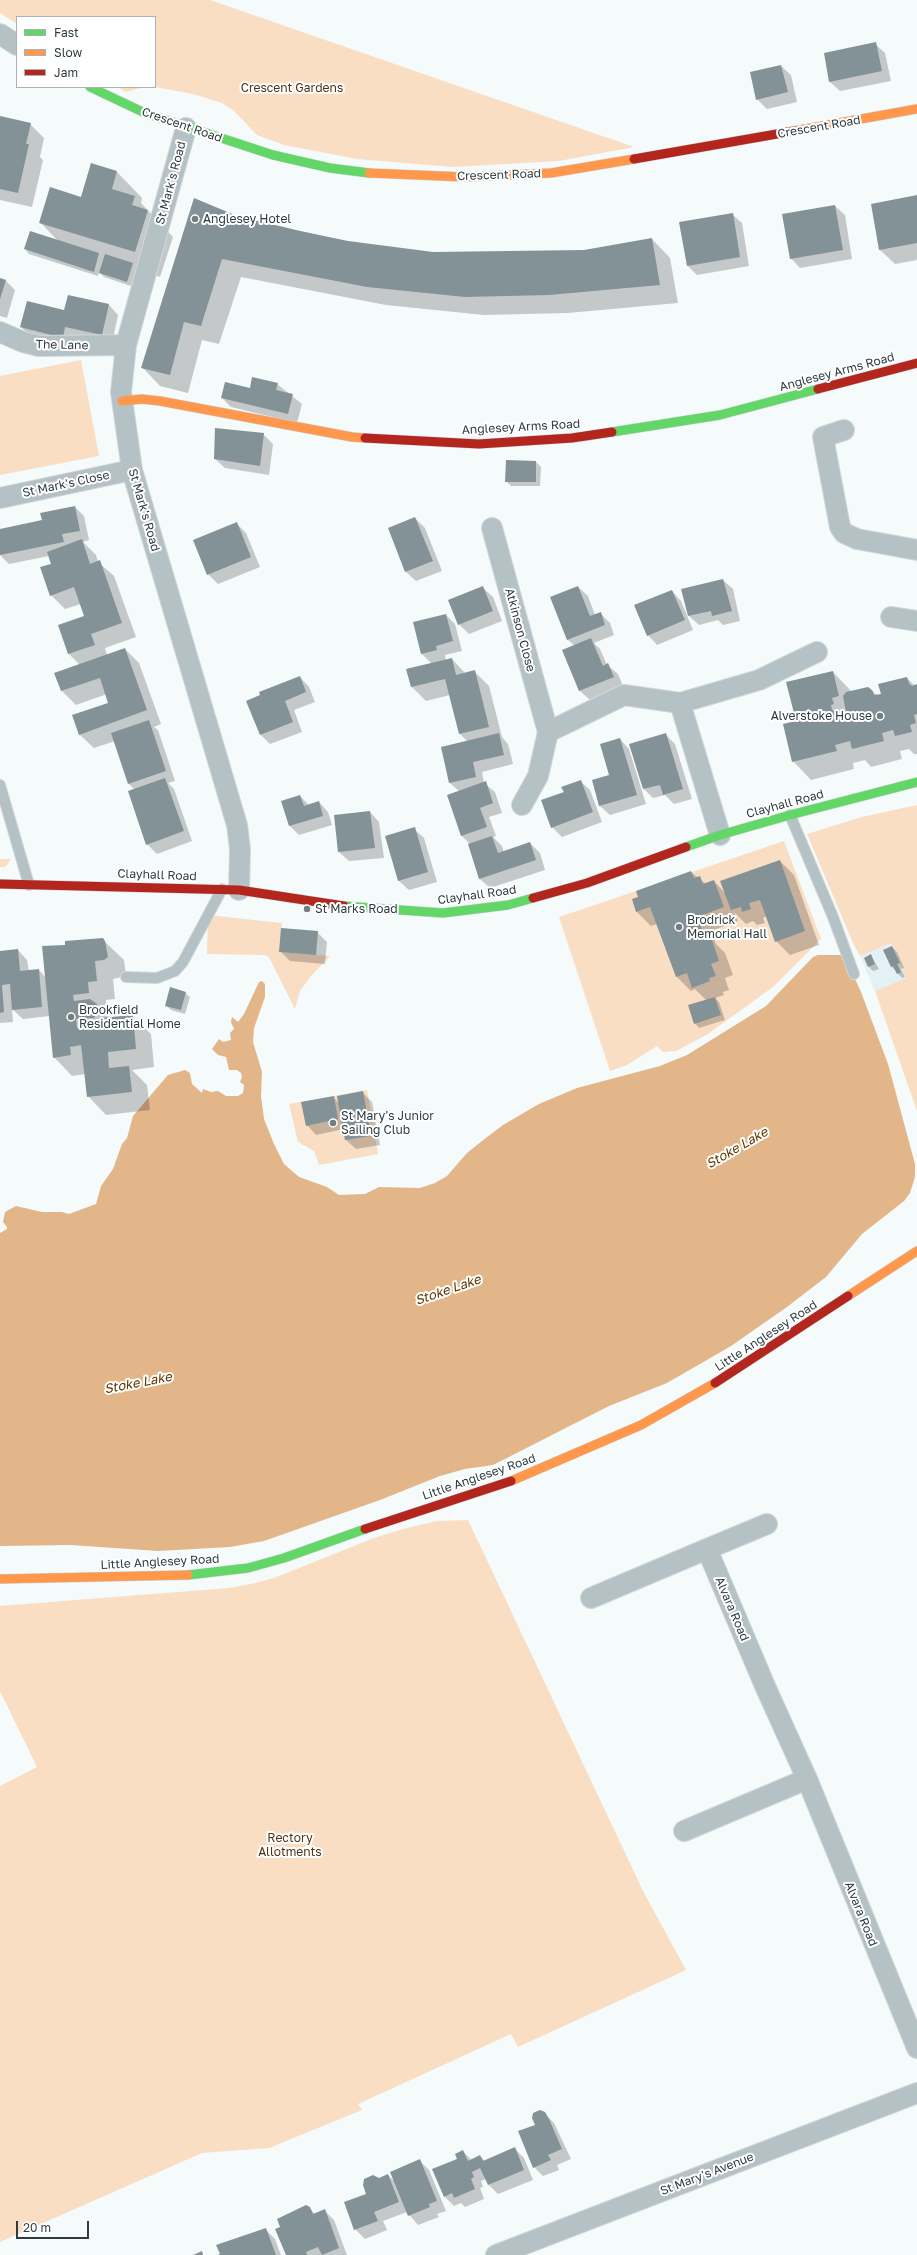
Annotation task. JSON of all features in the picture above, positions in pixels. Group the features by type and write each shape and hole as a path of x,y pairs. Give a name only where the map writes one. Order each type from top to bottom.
{"street":[{"path":"0,34 16,44"},
{"name":"Crescent Road","path":"92,88 139,110 186,128 273,155 330,168 400,175 465,177 551,173 917,109"},
{"name":"St Mark's Road","path":"186,128 126,345 122,375 122,401 132,470 237,825 240,849 231,890"},
{"name":"The Lane","path":"0,332 23,342 39,346 126,345"},
{"name":"Anglesey Arms Road","path":"122,401 142,399 160,400 352,436 479,444 572,438 720,415 917,363"},
{"path":"844,430 823,437 840,527 844,533 852,538 917,550"},
{"name":"St Mark's Close","path":"0,498 132,470"},
{"name":"Atkinson Close","path":"492,528 548,732 538,776 522,805"},
{"path":"891,617 917,621"},
{"path":"548,732 624,695 680,703 759,680 817,652"},
{"path":"680,703 720,835"},
{"name":"Clayhall Road","path":"0,884 231,890 363,909 443,913 515,903 587,883 720,835 790,814 917,782"},
{"name":"Little Anglesey Road","path":"0,1580 185,1575 248,1568 284,1558 387,1521 508,1482 641,1425 670,1410 724,1377 917,1251"},
{"path":"591,1598 767,1524"},
{"name":"Alvara Road","path":"707,1549 764,1686 807,1779 917,2048"},
{"path":"684,1831 807,1779"},
{"name":"St Mary's Avenue","path":"496,2255 917,2093"}],"lane":[{"path":"0,785 29,885"},
{"path":"790,814 833,917 854,974"},
{"path":"126,977 157,978 175,971 183,962 231,890"}],"shaded area":[{"path":"891,943 906,978 875,991 860,956"}],"green space":[{"name":"Crescent Gardens","path":"0,0 210,0 634,147 559,161 453,167 357,159 284,145 257,135 233,110 222,103 193,94 156,87 156,16 16,16 16,23 0,13"},
{"path":"120,88 140,88 126,92"},
{"path":"81,360 99,456 0,475 0,376"},
{"path":"917,805 917,1111 875,991 906,978 891,943 860,956 853,943 807,834 862,817"},
{"path":"784,841 821,939 773,987 708,1034 676,1051 663,1052 657,1046 627,1065 610,1071 559,917"},
{"path":"0,859 11,859 5,867 0,867"},
{"path":"208,915 282,923 280,952 330,956 310,977 300,991 295,1009 269,957 265,955 207,954"},
{"name":"St Mary's Junior Sailing Club","path":"367,1090 378,1154 319,1165 314,1151 298,1142 289,1104"},
{"name":"Rectory Allotments","path":"468,1520 644,1893 686,1970 518,2047 511,2034 358,2104 362,2110 269,2148 202,2153 0,2242 0,1786 37,1767 0,1691 0,1606 229,1588 251,1584 274,1578 374,1538 403,1529 437,1521"}],"water":[{"name":"Stoke Lake","path":"818,955 844,955 861,992 888,1064 915,1164 915,1177 910,1193 904,1201 862,1234 826,1277 787,1307 731,1346 667,1383 609,1406 493,1465 465,1469 440,1476 380,1500 264,1541 230,1547 158,1551 71,1545 0,1546 0,1233 7,1229 3,1222 5,1212 16,1206 42,1212 62,1212 69,1214 96,1204 101,1186 113,1169 122,1144 127,1138 133,1116 168,1075 185,1070 190,1073 192,1084 202,1093 203,1089 211,1092 218,1091 226,1096 238,1096 243,1093 244,1085 240,1082 242,1077 241,1073 237,1070 229,1070 226,1057 218,1055 212,1049 219,1039 223,1042 231,1040 230,1033 234,1029 231,1022 232,1017 238,1022 244,1014 259,982 262,981 265,984 265,997 254,1028 253,1042 262,1072 261,1096 264,1119 284,1164 299,1177 327,1187 339,1195 365,1194 379,1187 420,1188 435,1183 447,1176 467,1153 503,1125 539,1104 577,1088 660,1066 687,1055 766,1006 813,957"}],"building":[{"path":"876,42 882,71 829,82 824,53"},
{"path":"781,65 788,92 756,100 750,72"},
{"path":"0,116 31,123 26,144 29,144 18,193 0,189"},
{"path":"91,163 117,171 112,189 135,196 132,205 148,210 135,252 39,223 50,187 81,197"},
{"path":"917,195 917,243 879,250 871,204"},
{"path":"194,198 237,216 300,231 348,241 433,252 584,250 652,238 660,285 549,295 465,297 367,287 222,259 201,326 184,322 170,375 141,368"},
{"path":"835,205 843,250 790,259 782,214"},
{"path":"733,213 740,257 687,266 679,222"},
{"path":"30,231 99,253 94,272 24,249"},
{"path":"105,254 133,263 127,282 99,273"},
{"path":"0,278 6,280 0,299"},
{"path":"68,295 109,304 102,335 65,327 63,338 20,327 27,301 64,310"},
{"path":"252,377 278,383 276,390 293,394 288,414 221,398 225,382 250,388"},
{"path":"215,428 264,433 260,466 214,459"},
{"path":"506,460 536,461 536,482 505,482"},
{"path":"75,506 80,531 62,534 64,542 0,555 0,529 42,520 40,513"},
{"path":"415,517 433,561 405,572 388,528"},
{"path":"237,522 251,557 207,575 193,540"},
{"path":"82,539 90,564 100,560 122,623 91,634 95,645 68,654 58,625 84,616 74,587 50,596 40,567 51,564 47,552"},
{"path":"723,579 732,611 712,616 711,611 688,616 681,589"},
{"path":"483,586 493,611 458,625 448,600"},
{"path":"578,586 590,616 601,612 605,625 567,640 550,597"},
{"path":"672,590 685,620 647,636 634,605"},
{"path":"446,614 453,641 436,646 437,650 421,654 413,622"},
{"path":"591,638 603,666 608,663 614,677 579,691 562,650"},
{"path":"125,648 147,710 79,735 72,715 108,703 100,678 61,691 54,673"},
{"path":"452,658 456,675 475,670 489,727 459,734 445,679 411,687 406,669"},
{"name":"Alverstoke House","path":"833,671 839,696 832,698 834,704 831,705 832,710 839,714 840,718 847,717 843,696 846,692 868,687 872,690 874,695 881,694 878,684 907,677 912,686 917,684 917,714 914,715 916,723 910,725 912,732 895,736 893,730 882,733 884,741 852,749 850,741 835,745 837,751 792,762 783,724 796,721 786,682"},
{"path":"300,676 306,692 285,701 293,722 260,735 246,701 260,695 259,692"},
{"path":"149,720 166,771 128,784 111,733"},
{"path":"499,733 504,755 473,762 476,777 449,783 441,747"},
{"path":"666,733 683,789 663,795 660,785 643,789 629,744"},
{"path":"620,738 637,795 599,806 592,780 609,775 600,744"},
{"path":"165,778 184,831 146,845 128,791"},
{"path":"581,780 593,812 551,828 541,800 564,792 561,787"},
{"path":"486,781 493,803 480,808 487,827 461,836 447,795"},
{"path":"300,795 304,806 319,801 323,816 289,826 281,801"},
{"path":"370,811 375,848 338,852 334,815"},
{"path":"415,827 428,872 398,881 385,836"},
{"path":"492,836 498,853 530,842 536,860 479,879 468,844"},
{"path":"780,860 805,931 775,942 760,900 749,903 751,909 742,912 741,907 731,910 720,881"},
{"name":"Brodrick Memorial Hall","path":"691,871 694,878 700,876 703,884 714,880 724,907 697,917 706,939 711,937 719,961 711,964 716,976 709,978 710,981 692,988 687,973 676,977 650,907 636,912 632,899 638,897 636,891"},
{"path":"281,928 318,931 316,955 279,952"},
{"name":"Brookfield Residential Home","path":"103,938 108,957 104,960 95,961 97,981 88,982 89,993 73,995 74,1001 90,999 97,1004 98,1011 94,1018 76,1019 77,1028 102,1025 101,1018 133,1015 136,1049 108,1052 109,1068 129,1066 132,1092 87,1097 81,1045 70,1047 71,1055 53,1058 42,946 65,945 65,941"},
{"path":"892,946 900,963 897,964 901,972 897,974 893,966 891,967 883,950"},
{"path":"18,949 20,971 39,969 42,1007 12,1010 10,984 2,985 4,1012 0,1013 0,951"},
{"path":"871,954 875,964 868,967 864,958"},
{"path":"170,987 186,992 181,1010 165,1006"},
{"path":"715,997 721,1015 694,1024 688,1005"},
{"path":"363,1091 371,1136 345,1140 337,1096"},
{"path":"334,1096 338,1119 306,1126 301,1102"},
{"path":"540,2110 545,2112 549,2119 562,2149 548,2155 551,2160 533,2168 518,2131 535,2125 532,2118 533,2113"},
{"path":"515,2147 524,2170 488,2185 480,2168 472,2172 474,2177 471,2179 475,2189 454,2198 452,2193 444,2197 432,2169 457,2159 455,2154 463,2150 468,2161 480,2155 483,2161"},
{"path":"420,2159 437,2201 429,2204 430,2207 408,2216 390,2172"},
{"path":"388,2174 399,2202 374,2212 378,2221 354,2230 344,2202 366,2194 363,2185 364,2179 373,2175 379,2178"},
{"path":"306,2205 310,2207 313,2214 325,2209 339,2248 322,2255 318,2247 306,2252 307,2255 286,2255 275,2229 280,2227 277,2219"},
{"path":"266,2228 276,2255 217,2255 220,2254 216,2245"},
{"path":"202,2251 203,2255 193,2255"}],"traffic: fast":[{"path":"92,88 145,113 273,155 330,168 369,173"},
{"path":"612,432 720,415 818,389"},
{"path":"686,847 720,835 790,815 917,782"},
{"path":"344,906 443,913 508,905 533,898"},
{"path":"188,1575 248,1568 284,1558 365,1529"}],"traffic: slow":[{"path":"794,131 917,109"},
{"path":"369,173 465,177 551,173 634,159"},
{"path":"122,401 142,399 160,401 352,437 365,438"},
{"path":"848,1296 917,1251"},
{"path":"511,1481 641,1425 715,1383"},
{"path":"0,1579 188,1575"}],"traffic: jam":[{"path":"634,159 794,131"},
{"path":"818,389 917,363"},
{"path":"365,438 479,444 572,438 612,432"},
{"path":"533,898 587,883 686,847"},
{"path":"0,884 239,890 344,906"},
{"path":"715,1383 848,1296"},
{"path":"365,1529 511,1481"}],"place":[{"name":"Anglesey Hotel","path":"195,219"},
{"name":"Alverstoke House","path":"880,716"},
{"name":"St Marks Road","path":"307,909"},
{"name":"Brodrick Memorial Hall","path":"679,927"},
{"name":"Brookfield Residential Home","path":"71,1017"},
{"name":"St Mary's Junior Sailing Club","path":"333,1123"}]}
